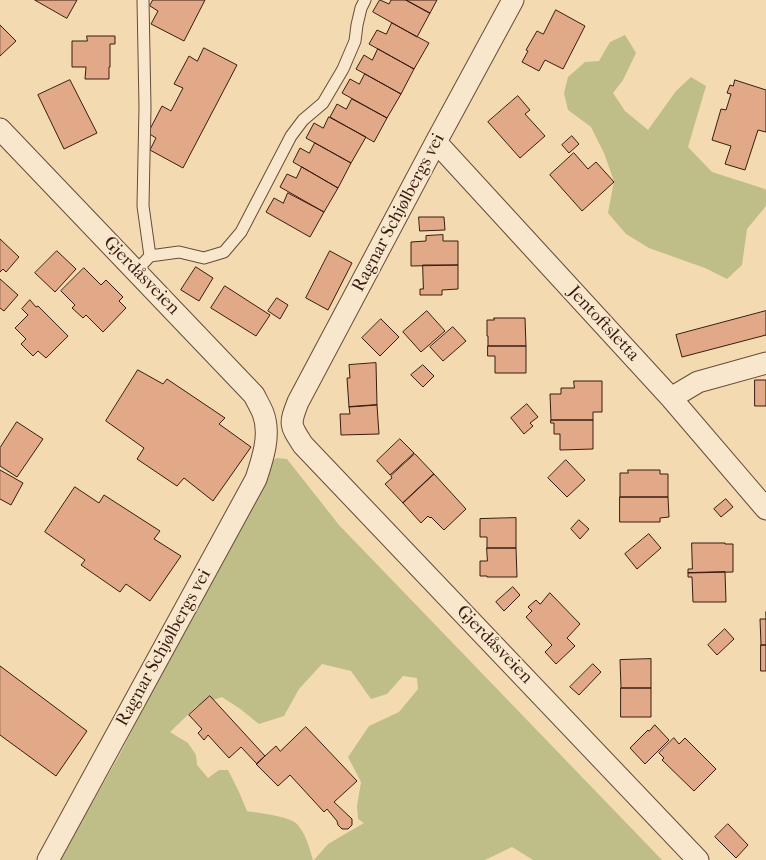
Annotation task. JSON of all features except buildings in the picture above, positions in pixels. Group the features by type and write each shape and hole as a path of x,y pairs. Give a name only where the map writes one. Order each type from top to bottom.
{"street":[{"name":"Ragnar Schjølbergs vei","path":"292,428 293,416 298,402 513,0"},
{"name":"Gjerdåsveien","path":"0,129 143,264 254,395 263,414 266,432"},
{"name":"Jentoftsletta","path":"436,142 671,398 766,509"},
{"path":"671,398 698,382 766,363"},
{"name":"Gjerdåsveien","path":"292,428 303,445 698,860"},
{"name":"Ragnar Schjølbergs vei","path":"48,860 256,479 264,452 266,432"}],"lane":[{"path":"143,0 145,107 143,264 179,252 204,258 224,252 240,232 291,136 303,120 323,103 343,69 355,41 359,16 365,0"}],"shaded area":[{"path":"625,35 636,53 623,80 613,93 625,111 648,130 676,91 691,77 706,86 688,147 712,172 766,190 766,206 747,229 742,265 727,279 705,268 649,248 626,234 608,213 614,181 604,153 591,127 568,110 564,93 568,77 585,62 599,61 610,42"},
{"path":"277,458 287,459 339,525 662,860 533,860 512,847 485,860 314,860 328,844 364,823 358,819 357,806 361,782 348,757 369,726 399,712 418,689 417,678 403,676 387,694 371,699 351,671 322,664 299,689 284,716 259,724 222,697 197,706 170,732 188,743 196,755 197,765 208,778 219,770 228,770 247,811 281,817 297,824 305,836 313,860 60,860 121,752 269,462"}]}
